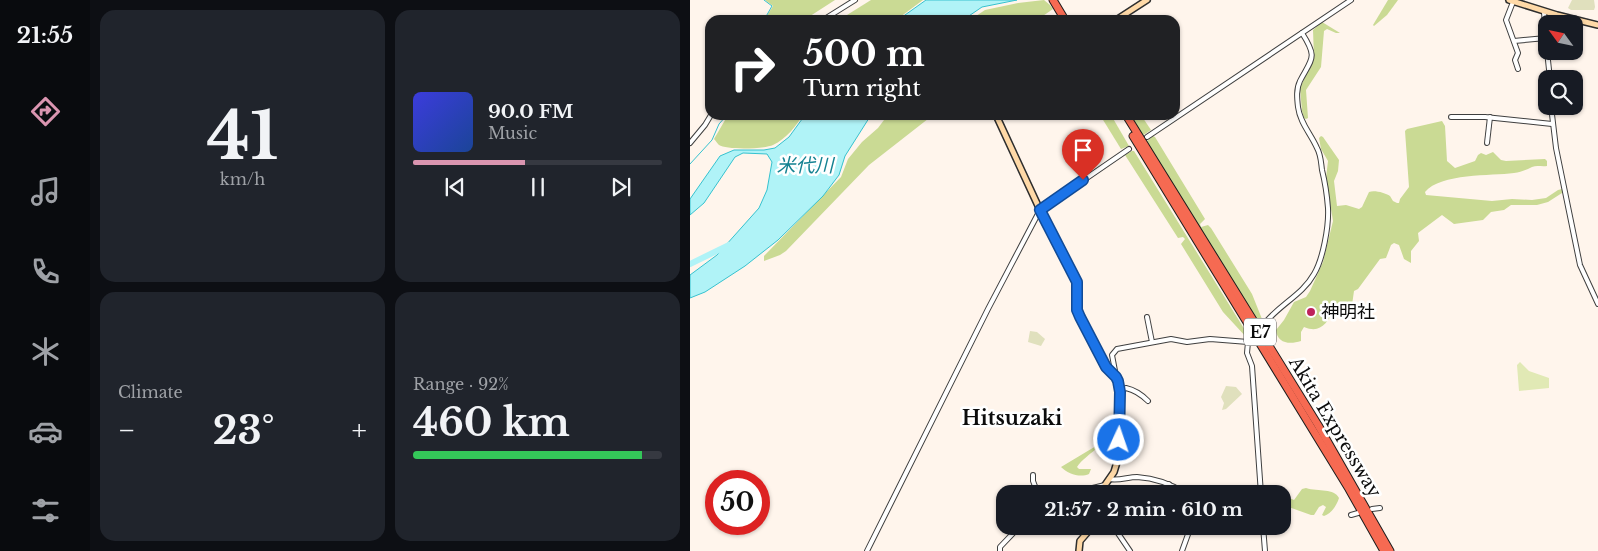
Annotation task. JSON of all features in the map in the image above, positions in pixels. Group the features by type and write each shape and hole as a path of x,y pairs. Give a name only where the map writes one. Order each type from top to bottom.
{"highway":[{"path":"1052,0 1062,15"},
{"name":"Akita Expressway","path":"1124,120 1177,210 1349,489 1384,551"},
{"name":"Akita Expressway","path":"1129,120 1322,433 1390,551"}],"main road":[{"path":"1124,15 1147,0"},
{"path":"1511,1 1544,12 1598,25"},
{"path":"998,120 1040,210 1077,282 1077,310 1080,317 1106,367 1116,377 1120,391 1117,462 1114,472 1105,485"},
{"path":"1079,551 1080,541 1085,535"}],"street":[{"path":"831,15 855,0"},
{"path":"1180,115 1351,0"},
{"path":"1511,1 1506,20 1518,53 1515,60 1518,69"},
{"path":"1261,328 1278,309 1306,287 1314,275 1321,255 1326,230 1328,207 1320,154 1302,120 1297,93 1299,82 1312,57 1309,43 1302,33"},
{"path":"1514,41 1538,39"},
{"path":"1552,115 1556,148 1580,265 1598,304"},
{"path":"1451,117 1490,117 1552,124"},
{"path":"1487,143 1490,117"},
{"path":"690,143 708,120"},
{"path":"1146,138 1173,120"},
{"path":"867,551 1040,210 1129,149"},
{"path":"1147,316 1152,342"},
{"path":"1116,377 1112,355 1117,349 1170,339 1192,342 1210,339 1248,342 1247,353 1252,366 1260,485"},
{"path":"1120,391 1126,388 1130,389 1148,401"},
{"path":"1033,475 1035,485"},
{"path":"1109,479 1116,481 1125,478 1145,478 1169,484"},
{"path":"1372,509 1380,508"},
{"path":"1351,515 1358,512"},
{"path":"1000,551 1000,548 1012,535"},
{"path":"1120,535 1130,551"},
{"path":"1182,551 1188,535"},
{"path":"1263,535 1264,551"}],"green space":[{"path":"765,0 835,0 812,15 767,15 773,6"},
{"path":"871,0 923,0 903,15 847,15"},
{"path":"1044,0 1053,9 1044,15 978,15 985,10"},
{"path":"1388,0 1398,0 1387,15 1374,26 1373,25"},
{"path":"1572,0 1594,0 1594,10 1571,10 1568,8"},
{"path":"1322,22 1340,33 1327,29 1324,31 1321,67 1306,90 1308,118 1306,119 1302,111 1300,88 1314,58 1313,30"},
{"path":"725,120 799,120 782,139 769,146 729,148 719,145 714,139"},
{"path":"884,120 927,120 869,165 786,251 764,261 764,256 841,177 848,159 862,142"},
{"path":"1103,120 1114,120 1129,146 1121,149"},
{"path":"1132,120 1144,120 1151,130 1142,136"},
{"path":"1442,121 1445,126 1447,161 1455,168 1475,161 1481,153 1486,155 1493,152 1501,160 1506,161 1545,159 1547,166 1534,166 1514,173 1454,178 1432,186 1425,192 1426,195 1492,201 1546,198 1562,189 1562,193 1548,202 1537,205 1511,205 1504,210 1491,212 1483,220 1454,224 1442,215 1418,233 1419,241 1411,251 1411,263 1404,259 1399,245 1394,243 1391,245 1386,258 1380,259 1358,289 1354,291 1352,305 1344,311 1335,310 1326,323 1319,328 1310,329 1304,327 1301,332 1301,341 1288,343 1281,340 1276,330 1294,302 1306,297 1310,291 1323,262 1333,221 1326,178 1328,161 1321,149 1319,138 1323,137 1339,160 1338,171 1334,181 1337,206 1346,205 1359,209 1371,191 1390,196 1393,201 1399,203 1409,187 1405,131"},
{"path":"1153,136 1205,219 1200,224 1201,227 1208,225 1211,228 1252,294 1262,319 1260,324 1258,324 1146,142"},
{"path":"1134,151 1248,335 1247,338 1223,312 1181,244 1185,239 1183,237 1178,238 1125,155"},
{"path":"1030,331 1037,332 1045,339 1041,346 1028,342"},
{"path":"1520,362 1529,371 1549,378 1549,388 1519,391 1517,365"},
{"path":"1226,386 1236,387 1242,394 1226,409 1222,410 1224,403 1221,397"},
{"path":"1096,446 1098,447 1077,467 1079,469 1091,469 1089,474 1082,476 1074,475 1061,467"},
{"path":"1302,489 1326,491 1334,493 1339,498 1327,515 1322,515 1326,507 1323,505 1319,507 1314,515 1311,515 1291,508 1291,499 1294,500"}],"water":[{"path":"926,0 1017,0 982,7 970,15 905,15"},
{"name":"米代川","path":"801,120 868,120 845,156 839,175 823,196 778,240 745,266 705,292 690,298 690,275 717,255 759,208 767,190 772,162 767,154 743,153 735,157 704,203 690,215 690,199 720,156 734,150 775,148 789,137"}],"waterway":[{"path":"764,0 772,6 767,15"},
{"path":"690,164 712,140 723,120"},
{"name":"米代川","path":"690,264 729,245"}],"place":[{"name":"神明社","path":"1311,312"}],"district":[{"name":"Hitsuzaki","path":"1012,418"}],"route":[{"path":"1083,180 1040,210 1077,282 1077,310 1080,317 1106,367 1118,381 1120,392 1119,440"}]}
